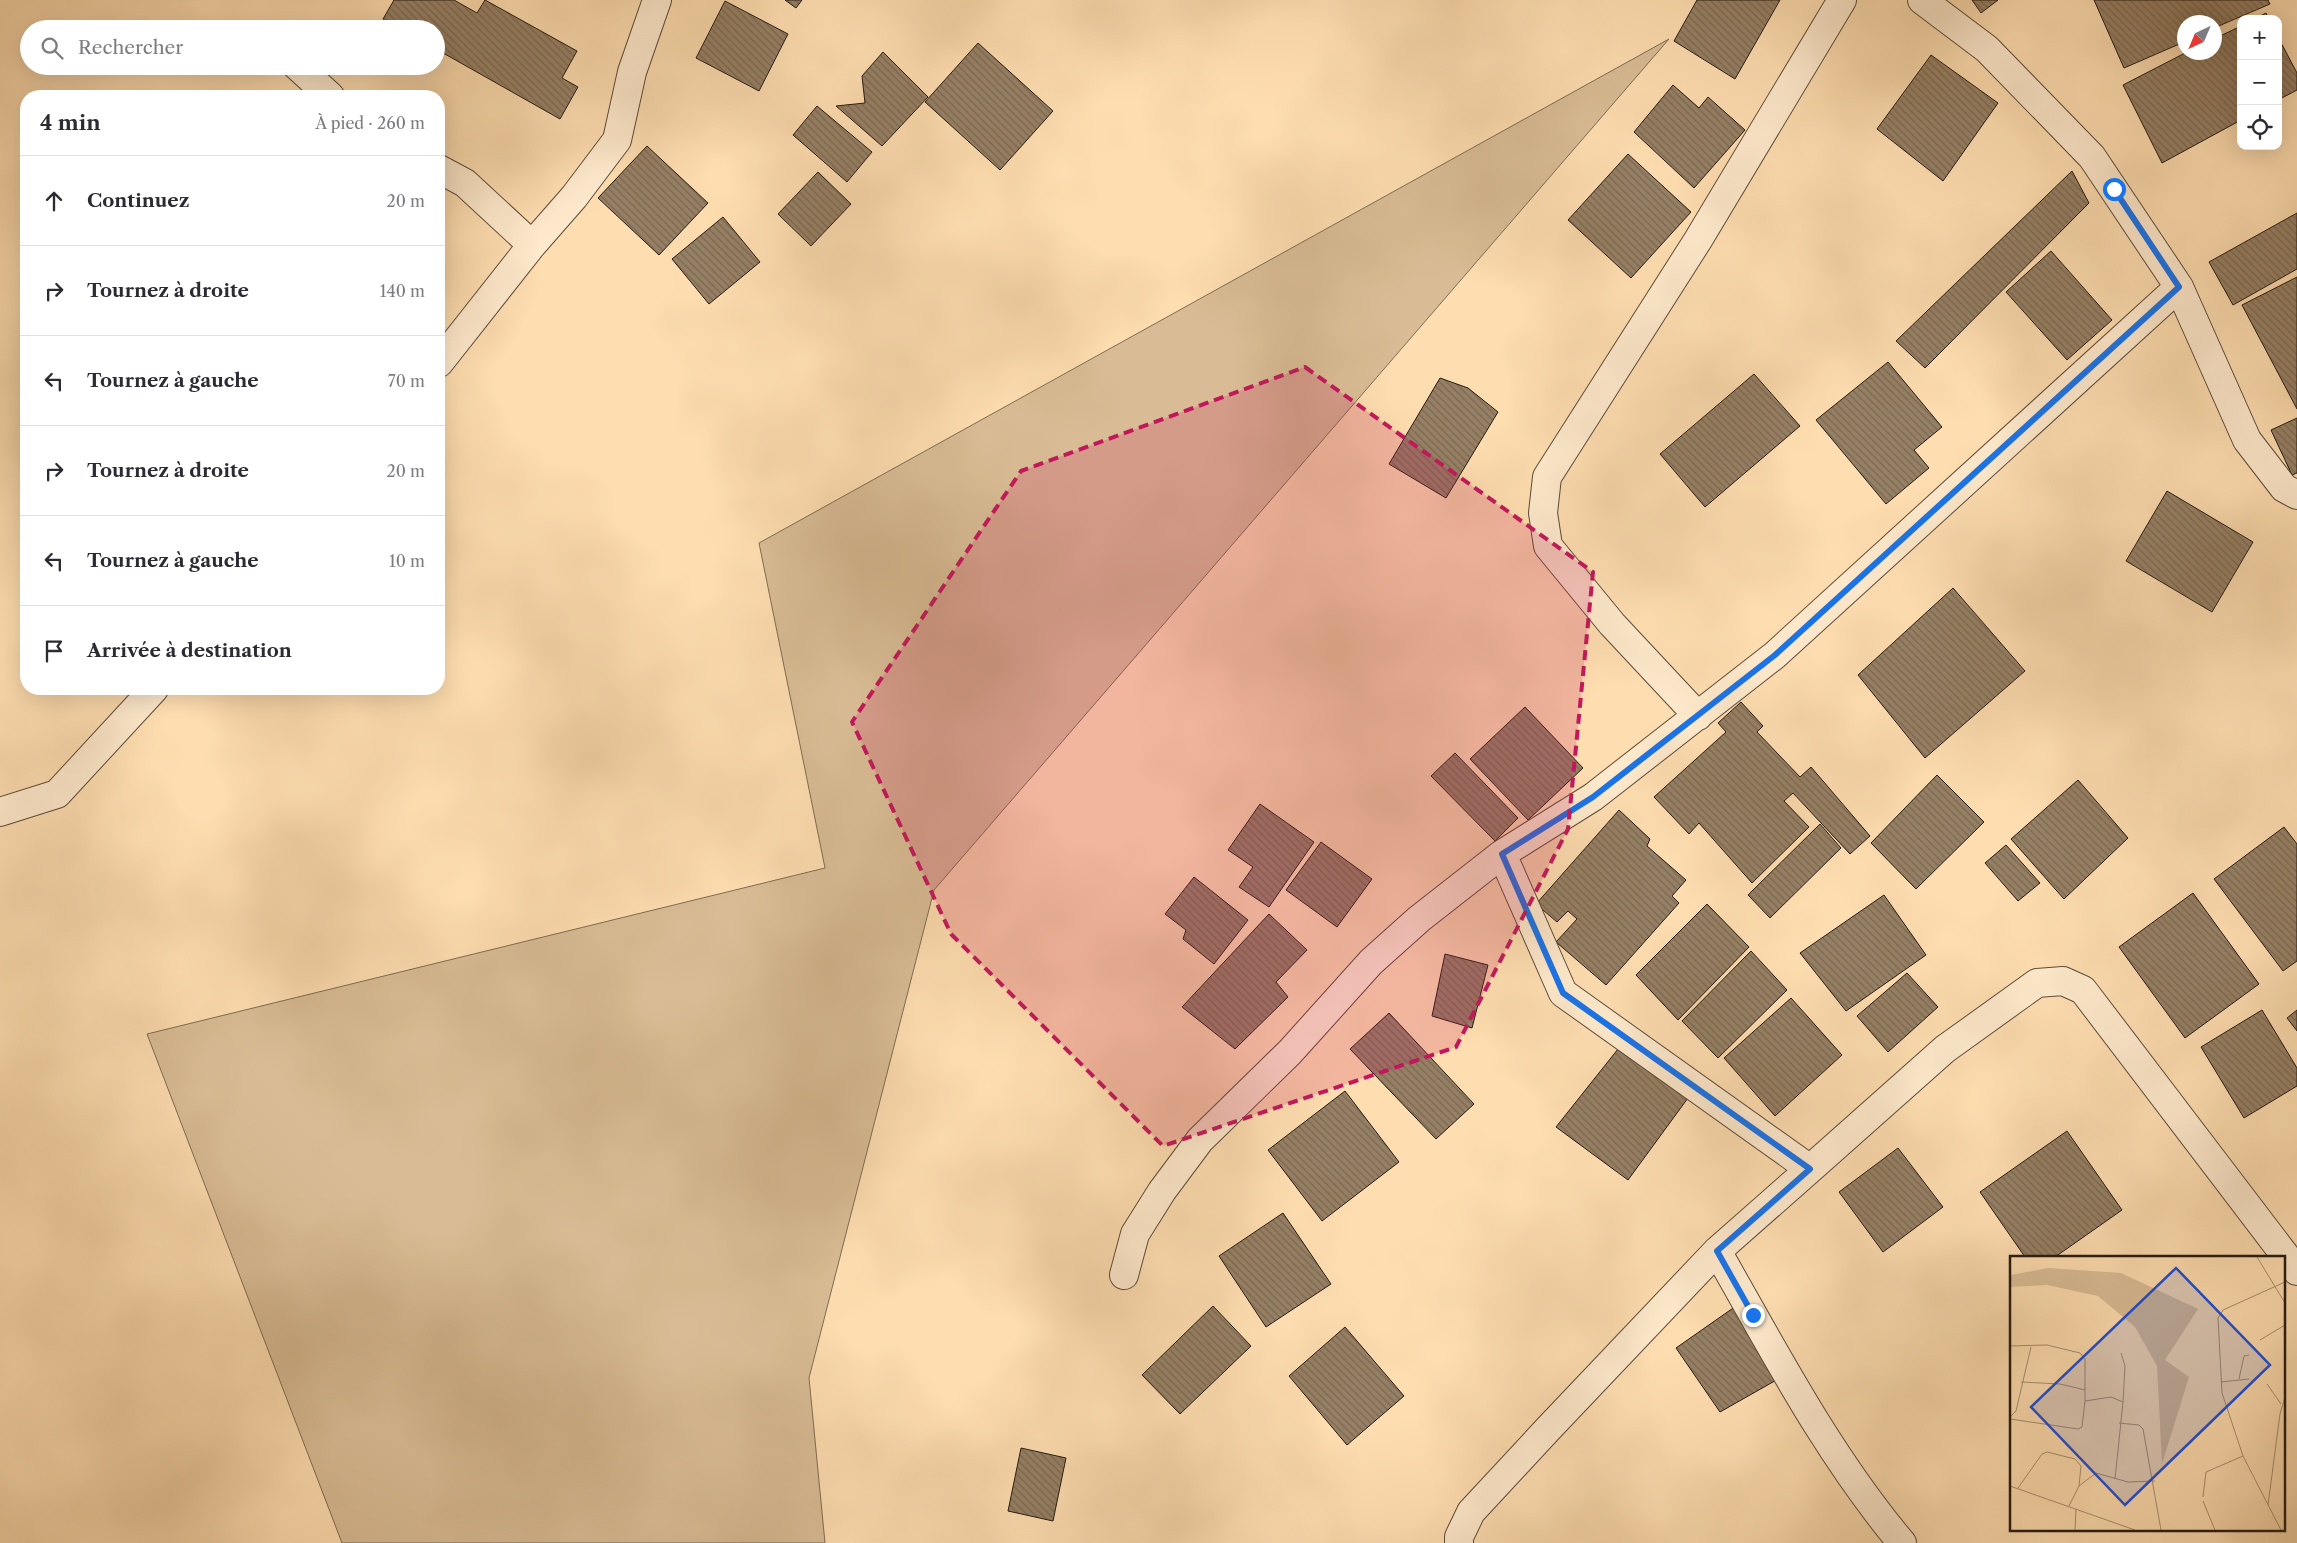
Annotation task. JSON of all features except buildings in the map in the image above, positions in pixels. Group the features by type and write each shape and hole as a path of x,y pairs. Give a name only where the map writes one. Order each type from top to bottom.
{"street":[{"path":"445,355 532,245 574,197 617,140 632,72 657,0"},
{"path":"1698,716 1612,624 1548,546 1543,513 1547,477 1698,240 1842,0"},
{"path":"1922,0 1987,49 2092,157 2179,287 2246,440 2284,488 2297,495"},
{"path":"307,75 323,90"},
{"path":"445,172 465,183 532,245"},
{"path":"1124,1276 1135,1234 1162,1191 1200,1140 1290,1052 1371,962 1419,919 1502,854 1593,797 1775,655 2179,287"},
{"path":"0,812 57,794 148,695"},
{"path":"1502,854 1563,993 1810,1169"},
{"path":"1459,1543 1459,1537 1471,1512 1717,1251 1945,1049 2037,983 2063,981 2083,990 2297,1271"},
{"path":"1717,1251 1798,1394 1872,1508 1902,1543"}],"highlighted area":[{"path":"1305,367 1593,572 1568,829 1456,1047 1163,1146 951,934 852,722 1021,471"}],"shaded area":[{"path":"1669,39 934,890 809,1378 825,1543 342,1543 147,1034 825,868 759,543"}],"route":[{"path":"1753,1315 1717,1251 1810,1169 1563,993 1502,854 1593,797 1775,655 2179,287 2114,189"}]}
